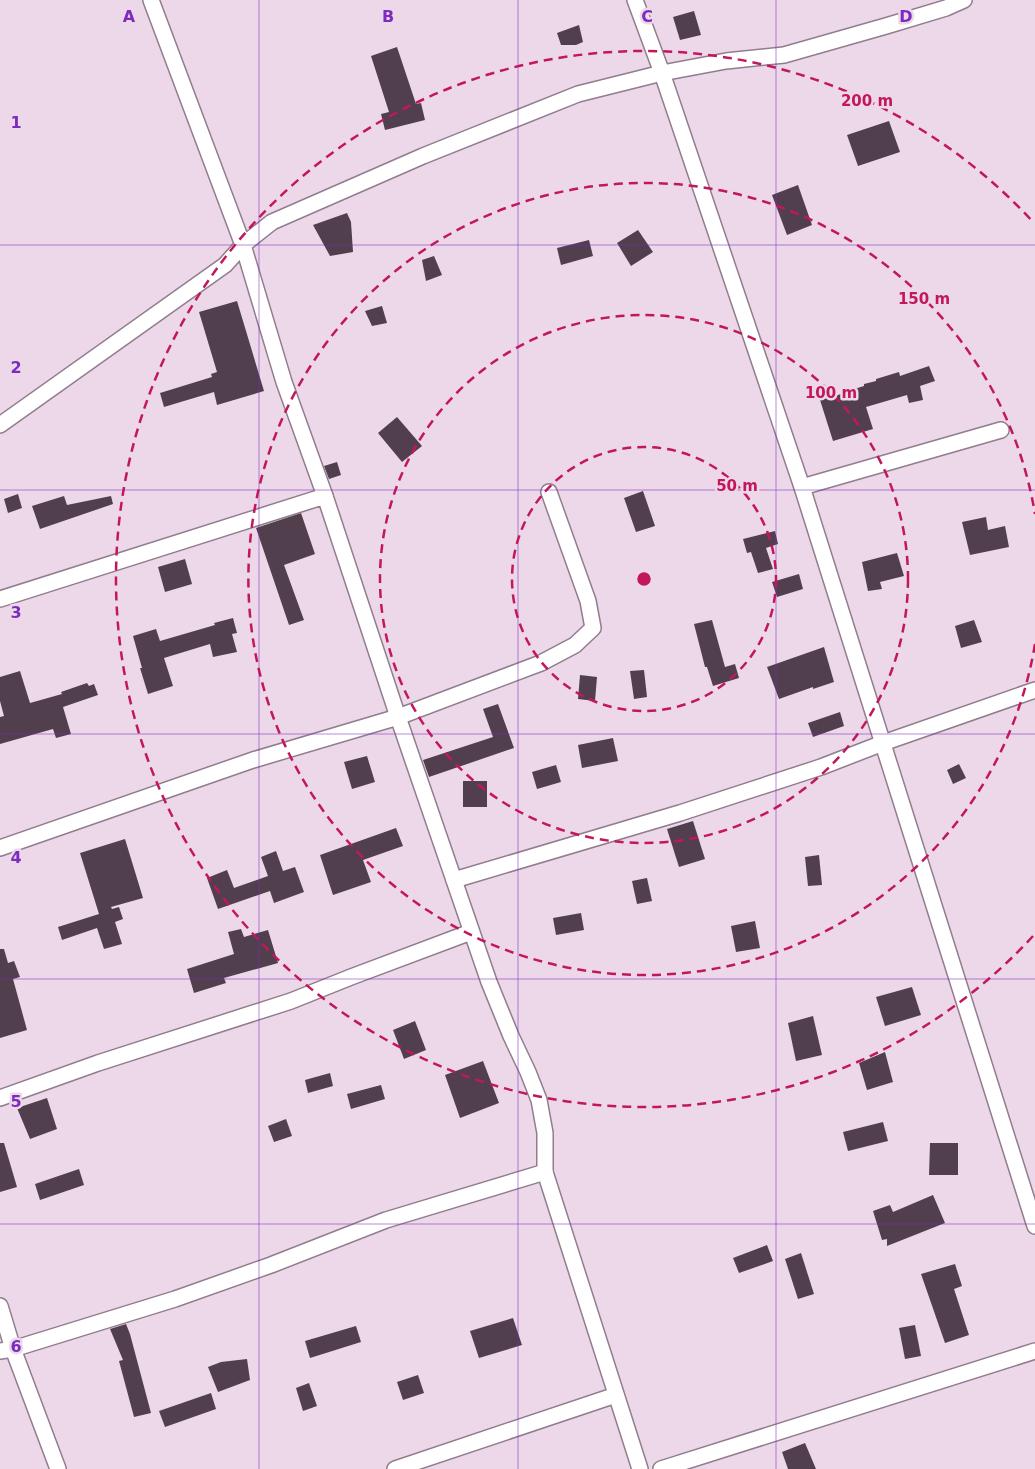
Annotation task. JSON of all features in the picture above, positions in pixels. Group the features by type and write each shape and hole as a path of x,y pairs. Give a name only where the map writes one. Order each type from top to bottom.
{"street":[{"path":"151,0 242,245 284,382 325,496 471,932 489,982 528,1072 538,1100 545,1134 544,1172 640,1469"},
{"path":"635,0 662,73 802,487 1035,1226"},
{"path":"0,425 225,265 242,245 272,222 423,156 578,94 662,73 726,61 784,55 946,8 964,0"},
{"path":"802,487 1001,430"},
{"path":"0,848 253,760 398,717 541,663 575,645 593,628 588,601 549,492"},
{"path":"0,599 325,496"},
{"path":"454,880 680,813 821,767 883,743 1035,690"},
{"path":"0,1098 292,1001 471,932"},
{"path":"7,1350 174,1298 270,1265 386,1220 544,1172"},
{"path":"0,1306 7,1350 58,1469"},
{"path":"661,1469 1035,1351"},
{"path":"395,1469 616,1395"}],"building":[{"path":"694,11 701,35 680,40 673,17"},
{"path":"579,25 583,42 576,45 561,45 557,33"},
{"path":"397,47 416,104 421,103 425,120 385,130 381,114 389,112 371,56"},
{"path":"889,121 900,152 858,166 847,135"},
{"path":"798,185 812,225 787,235 772,195"},
{"path":"347,213 351,222 353,252 330,256 313,225"},
{"path":"638,230 653,252 631,266 617,243"},
{"path":"589,240 593,256 561,265 557,248"},
{"path":"434,256 442,275 426,281 422,260"},
{"path":"237,301 264,391 217,405 214,392 164,407 160,393 212,377 211,374 217,372 199,312"},
{"path":"382,306 387,323 372,326 365,311"},
{"path":"929,366 935,381 920,386 923,400 909,403 907,395 866,407 873,429 833,441 820,400 852,391 864,386 864,384 876,381 876,379 899,372 900,376"},
{"path":"397,417 422,446 402,462 378,433"},
{"path":"337,462 341,475 329,479 324,466"},
{"path":"643,491 655,526 636,532 624,498"},
{"path":"18,494 22,508 8,513 4,499"},
{"path":"64,496 67,505 111,496 113,504 40,529 32,506"},
{"path":"301,513 315,554 284,565 304,620 289,625 256,528"},
{"path":"986,517 988,530 1005,526 1009,547 970,555 962,522"},
{"path":"775,531 778,544 766,548 773,569 758,573 751,552 747,553 743,539"},
{"path":"897,553 904,576 880,582 882,589 868,591 862,562"},
{"path":"185,559 192,584 165,592 158,567"},
{"path":"799,574 803,589 777,597 772,582"},
{"path":"233,618 237,633 232,634 237,652 213,657 210,644 164,658 173,686 148,694 133,636 156,629 160,641"},
{"path":"712,620 725,667 735,664 739,678 713,686 707,667 705,667 694,624"},
{"path":"974,620 982,642 961,648 955,626"},
{"path":"824,647 834,682 779,699 767,667"},
{"path":"644,670 647,697 634,699 630,671"},
{"path":"20,671 30,703 62,694 61,692 87,683 89,686 94,684 98,695 63,707 71,734 56,738 53,729 0,744 0,717 4,716 0,701 0,677"},
{"path":"580,675 597,677 595,701 578,699"},
{"path":"498,704 514,748 429,777 423,760 493,737 483,709"},
{"path":"840,712 844,726 813,737 808,723"},
{"path":"613,738 618,761 582,768 578,745"},
{"path":"367,756 375,782 352,789 344,762"},
{"path":"959,764 966,778 953,784 947,770"},
{"path":"556,765 561,782 537,789 532,772"},
{"path":"463,781 487,781 487,807 463,807"},
{"path":"693,821 705,859 679,867 667,829"},
{"path":"396,828 403,846 363,860 371,882 333,895 320,855"},
{"path":"125,839 143,898 111,907 112,909 119,907 123,919 115,922 122,944 104,949 97,928 62,940 58,927 99,914 80,853"},
{"path":"276,851 283,871 295,867 304,892 274,903 270,891 218,909 207,878 227,870 234,888 268,876 261,857"},
{"path":"819,855 822,885 808,886 805,857"},
{"path":"647,878 652,901 637,904 632,881"},
{"path":"581,913 584,930 556,935 553,918"},
{"path":"755,921 760,948 736,952 731,926"},
{"path":"241,929 244,937 268,930 278,963 224,978 226,983 194,993 187,969 234,954 228,932"},
{"path":"0,949 4,949 8,963 14,961 20,977 13,979 27,1030 0,1038"},
{"path":"912,987 921,1015 885,1026 876,997"},
{"path":"813,1016 822,1055 796,1061 788,1023"},
{"path":"415,1021 426,1050 404,1059 393,1030"},
{"path":"885,1052 893,1082 867,1090 859,1063"},
{"path":"483,1061 499,1103 460,1118 445,1075"},
{"path":"330,1073 333,1086 308,1093 305,1080"},
{"path":"381,1085 385,1099 351,1109 347,1094"},
{"path":"47,1098 57,1129 30,1139 17,1108"},
{"path":"286,1119 292,1136 274,1142 268,1126"},
{"path":"883,1122 888,1141 848,1151 843,1132"},
{"path":"0,1143 4,1143 17,1187 0,1192"},
{"path":"930,1143 958,1143 958,1175 929,1175"},
{"path":"79,1169 84,1185 40,1200 35,1184"},
{"path":"933,1195 945,1223 887,1246 887,1239 882,1240 873,1211 890,1205 893,1212"},
{"path":"767,1245 773,1261 739,1273 733,1258"},
{"path":"801,1253 814,1294 798,1299 785,1259"},
{"path":"955,1264 962,1286 954,1289 969,1335 945,1343 921,1274"},
{"path":"513,1318 522,1345 479,1358 470,1331"},
{"path":"126,1324 151,1413 134,1417 119,1361 123,1360 110,1329"},
{"path":"915,1325 921,1356 905,1359 899,1328"},
{"path":"356,1326 361,1342 310,1358 305,1341"},
{"path":"247,1359 250,1380 218,1392 208,1367 221,1362"},
{"path":"418,1375 424,1393 403,1400 397,1382"},
{"path":"309,1383 317,1406 303,1411 296,1388"},
{"path":"211,1393 216,1409 165,1427 159,1411"},
{"path":"805,1443 816,1469 788,1469 782,1452"}]}
